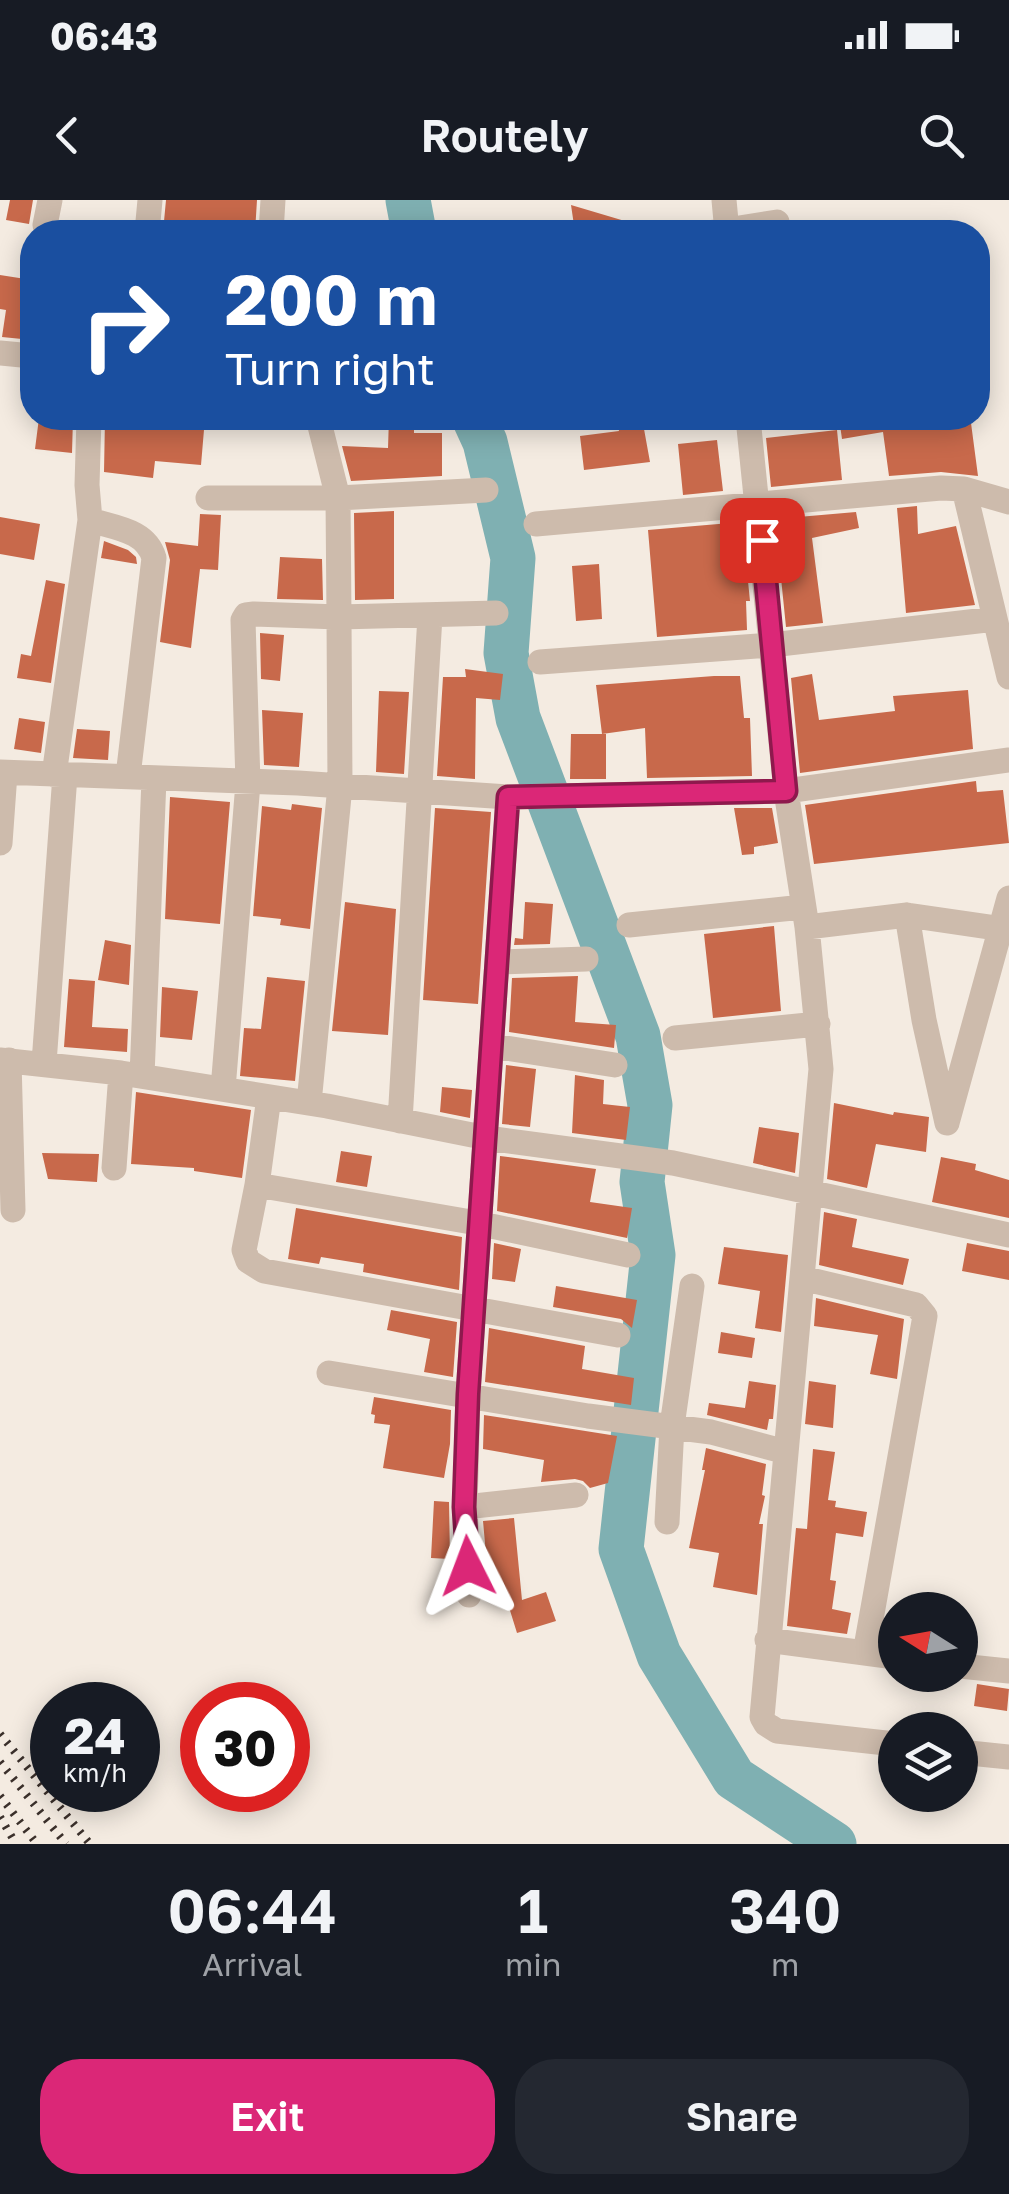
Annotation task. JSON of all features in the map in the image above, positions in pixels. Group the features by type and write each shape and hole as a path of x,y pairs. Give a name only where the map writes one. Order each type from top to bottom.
{"street":[{"path":"44,1062 59,775 90,520 89,430"},
{"path":"309,1103 340,786 338,498 321,430"},
{"path":"750,430 786,791 818,1024 819,1111 808,1190 762,1717 777,1730 878,1742"},
{"path":"536,524 941,488 1009,502"},
{"path":"208,498 338,498 486,490"},
{"path":"964,490 1009,678"},
{"path":"90,520 140,536 148,542 154,558 141,777 131,1074 114,1168"},
{"path":"224,1089 248,783 243,620 254,614 339,617 496,613"},
{"path":"400,1121 430,616"},
{"path":"540,662 770,645 995,618"},
{"path":"0,843 2,773 582,796 786,791 1009,760"},
{"path":"469,1595 464,1507 478,1223 498,962 520,796"},
{"path":"907,915 947,1123 1005,929 1009,898"},
{"path":"629,925 907,915 1005,929"},
{"path":"498,962 586,959"},
{"path":"675,1038 818,1024"},
{"path":"493,1046 616,1065"},
{"path":"13,1210 4,1060 131,1074 487,1138 673,1163 1009,1235"},
{"path":"269,1097 244,1250 248,1261 264,1270 618,1335"},
{"path":"257,1185 478,1223 628,1255"},
{"path":"802,1278 916,1305 924,1311 865,1653"},
{"path":"668,1522 672,1426 692,1286"},
{"path":"329,1372 588,1416 711,1432 786,1452"},
{"path":"464,1507 576,1494"},
{"path":"767,1640 878,1655"},
{"path":"978,1668 1009,1671"},
{"path":"978,1754 1009,1758"}],"building":[{"path":"10,200 33,200 30,220 6,220"},
{"path":"166,200 257,200 256,220 164,220"},
{"path":"571,205 621,220 573,220"},
{"path":"0,275 20,278 20,339 2,337 6,310 0,309"},
{"path":"37,430 73,430 72,453 35,449"},
{"path":"105,430 204,430 201,465 155,461 153,478 104,472"},
{"path":"389,430 442,433 442,476 351,481 342,446 388,448"},
{"path":"644,430 650,462 584,470 580,436"},
{"path":"837,430 842,480 771,487 766,438"},
{"path":"841,430 972,430 978,476 941,472 889,476 883,432 842,439"},
{"path":"717,440 723,491 683,495 678,444"},
{"path":"917,506 918,534 956,526 975,605 906,613 897,508"},
{"path":"394,511 394,599 355,600 354,513"},
{"path":"856,512 859,528 812,538 823,623 786,627 775,519"},
{"path":"200,514 221,515 218,570 200,569 191,648 160,642 170,560 165,542 198,546"},
{"path":"0,517 40,524 34,560 0,554"},
{"path":"742,522 750,601 746,601 747,630 657,637 648,530"},
{"path":"104,541 128,550 137,564 101,558"},
{"path":"280,557 322,559 323,600 277,599"},
{"path":"599,564 602,619 576,621 572,566"},
{"path":"46,580 65,584 51,683 17,678 21,654 31,656"},
{"path":"260,633 284,635 280,681 261,679"},
{"path":"465,669 503,674 500,700 476,698 475,779 437,776 443,677 466,677"},
{"path":"812,674 819,720 895,711 893,696 968,690 973,749 800,773 791,678"},
{"path":"740,676 744,718 750,718 752,776 647,778 645,728 602,734 596,685"},
{"path":"379,691 409,692 404,774 376,772"},
{"path":"262,710 303,713 299,767 264,765"},
{"path":"19,718 45,722 41,753 14,749"},
{"path":"77,729 110,731 108,760 73,758"},
{"path":"571,734 606,734 606,779 570,779"},
{"path":"976,781 977,792 1003,790 1009,843 814,864 805,805"},
{"path":"170,797 230,802 220,924 165,919"},
{"path":"292,804 322,808 310,929 280,925 281,919 253,916 262,806 291,810"},
{"path":"435,808 491,812 478,1004 423,1000"},
{"path":"734,808 772,808 778,843 754,847 754,854 742,855"},
{"path":"345,902 396,909 388,1035 332,1031"},
{"path":"525,902 553,904 550,944 514,945 515,938 523,939"},
{"path":"774,926 781,1011 713,1018 704,934"},
{"path":"105,940 131,945 129,985 98,980"},
{"path":"578,976 575,1022 616,1025 614,1048 509,1032 512,978"},
{"path":"267,977 305,981 295,1081 240,1076 244,1028 261,1029"},
{"path":"69,979 95,981 92,1027 128,1029 127,1052 64,1047"},
{"path":"162,987 198,991 192,1040 160,1037"},
{"path":"506,1065 536,1069 530,1127 502,1124"},
{"path":"575,1075 604,1080 603,1104 630,1107 626,1140 572,1133"},
{"path":"442,1087 472,1090 470,1118 440,1112"},
{"path":"136,1092 251,1110 242,1178 194,1168 131,1164"},
{"path":"834,1103 893,1115 894,1112 929,1117 926,1152 876,1144 867,1188 827,1179"},
{"path":"759,1127 799,1133 795,1173 753,1163"},
{"path":"341,1151 372,1156 367,1187 336,1182"},
{"path":"42,1153 99,1154 97,1182 48,1179"},
{"path":"500,1156 596,1169 590,1202 632,1208 627,1238 497,1211"},
{"path":"941,1157 976,1164 975,1170 1009,1180 1009,1218 932,1202"},
{"path":"296,1208 462,1237 459,1290 363,1272 364,1264 321,1257 319,1264 288,1259"},
{"path":"824,1212 857,1219 852,1247 909,1259 903,1285 819,1265"},
{"path":"494,1243 521,1249 515,1282 492,1279"},
{"path":"967,1243 1009,1251 1009,1280 962,1271"},
{"path":"724,1247 788,1255 781,1332 755,1328 760,1291 718,1284"},
{"path":"556,1286 637,1300 632,1328 621,1319 553,1307"},
{"path":"816,1298 904,1319 897,1379 870,1374 878,1335 814,1326"},
{"path":"391,1310 457,1322 453,1377 424,1372 430,1339 387,1330"},
{"path":"489,1328 585,1346 582,1369 634,1378 631,1405 485,1382"},
{"path":"721,1332 755,1338 752,1358 718,1353"},
{"path":"749,1381 776,1385 773,1419 769,1419 767,1430 707,1415 709,1403 745,1408"},
{"path":"809,1381 836,1385 833,1428 805,1424"},
{"path":"374,1397 451,1410 444,1478 383,1468 390,1425 374,1423"},
{"path":"484,1415 617,1436 608,1483 590,1488 575,1479 541,1482 544,1460 483,1449"},
{"path":"706,1448 766,1464 757,1595 713,1587 719,1553 689,1548"},
{"path":"813,1449 835,1452 828,1500 836,1501 835,1507 867,1512 863,1537 836,1533 830,1580 836,1581 832,1609 851,1613 847,1634 787,1626 796,1528 807,1529"},
{"path":"434,1501 449,1502 450,1559 431,1558"},
{"path":"514,1518 522,1600 546,1592 556,1621 517,1633 499,1575 488,1576 483,1521"},
{"path":"978,1684 1009,1689 1007,1711 974,1706"}],"waterway":[{"path":"408,200 412,220"},
{"path":"480,430 513,558 506,653 518,718 638,1036 650,1105 642,1182 653,1255 621,1549 659,1655 734,1778 834,1844"}],"railway":[{"path":"0,1734 90,1844"},
{"path":"0,1762 66,1844"},
{"path":"0,1796 37,1844"},
{"path":"0,1817 16,1844"}],"route":[{"path":"468,1566 464,1507 468,1394 508,797 786,791 762,540"}]}
